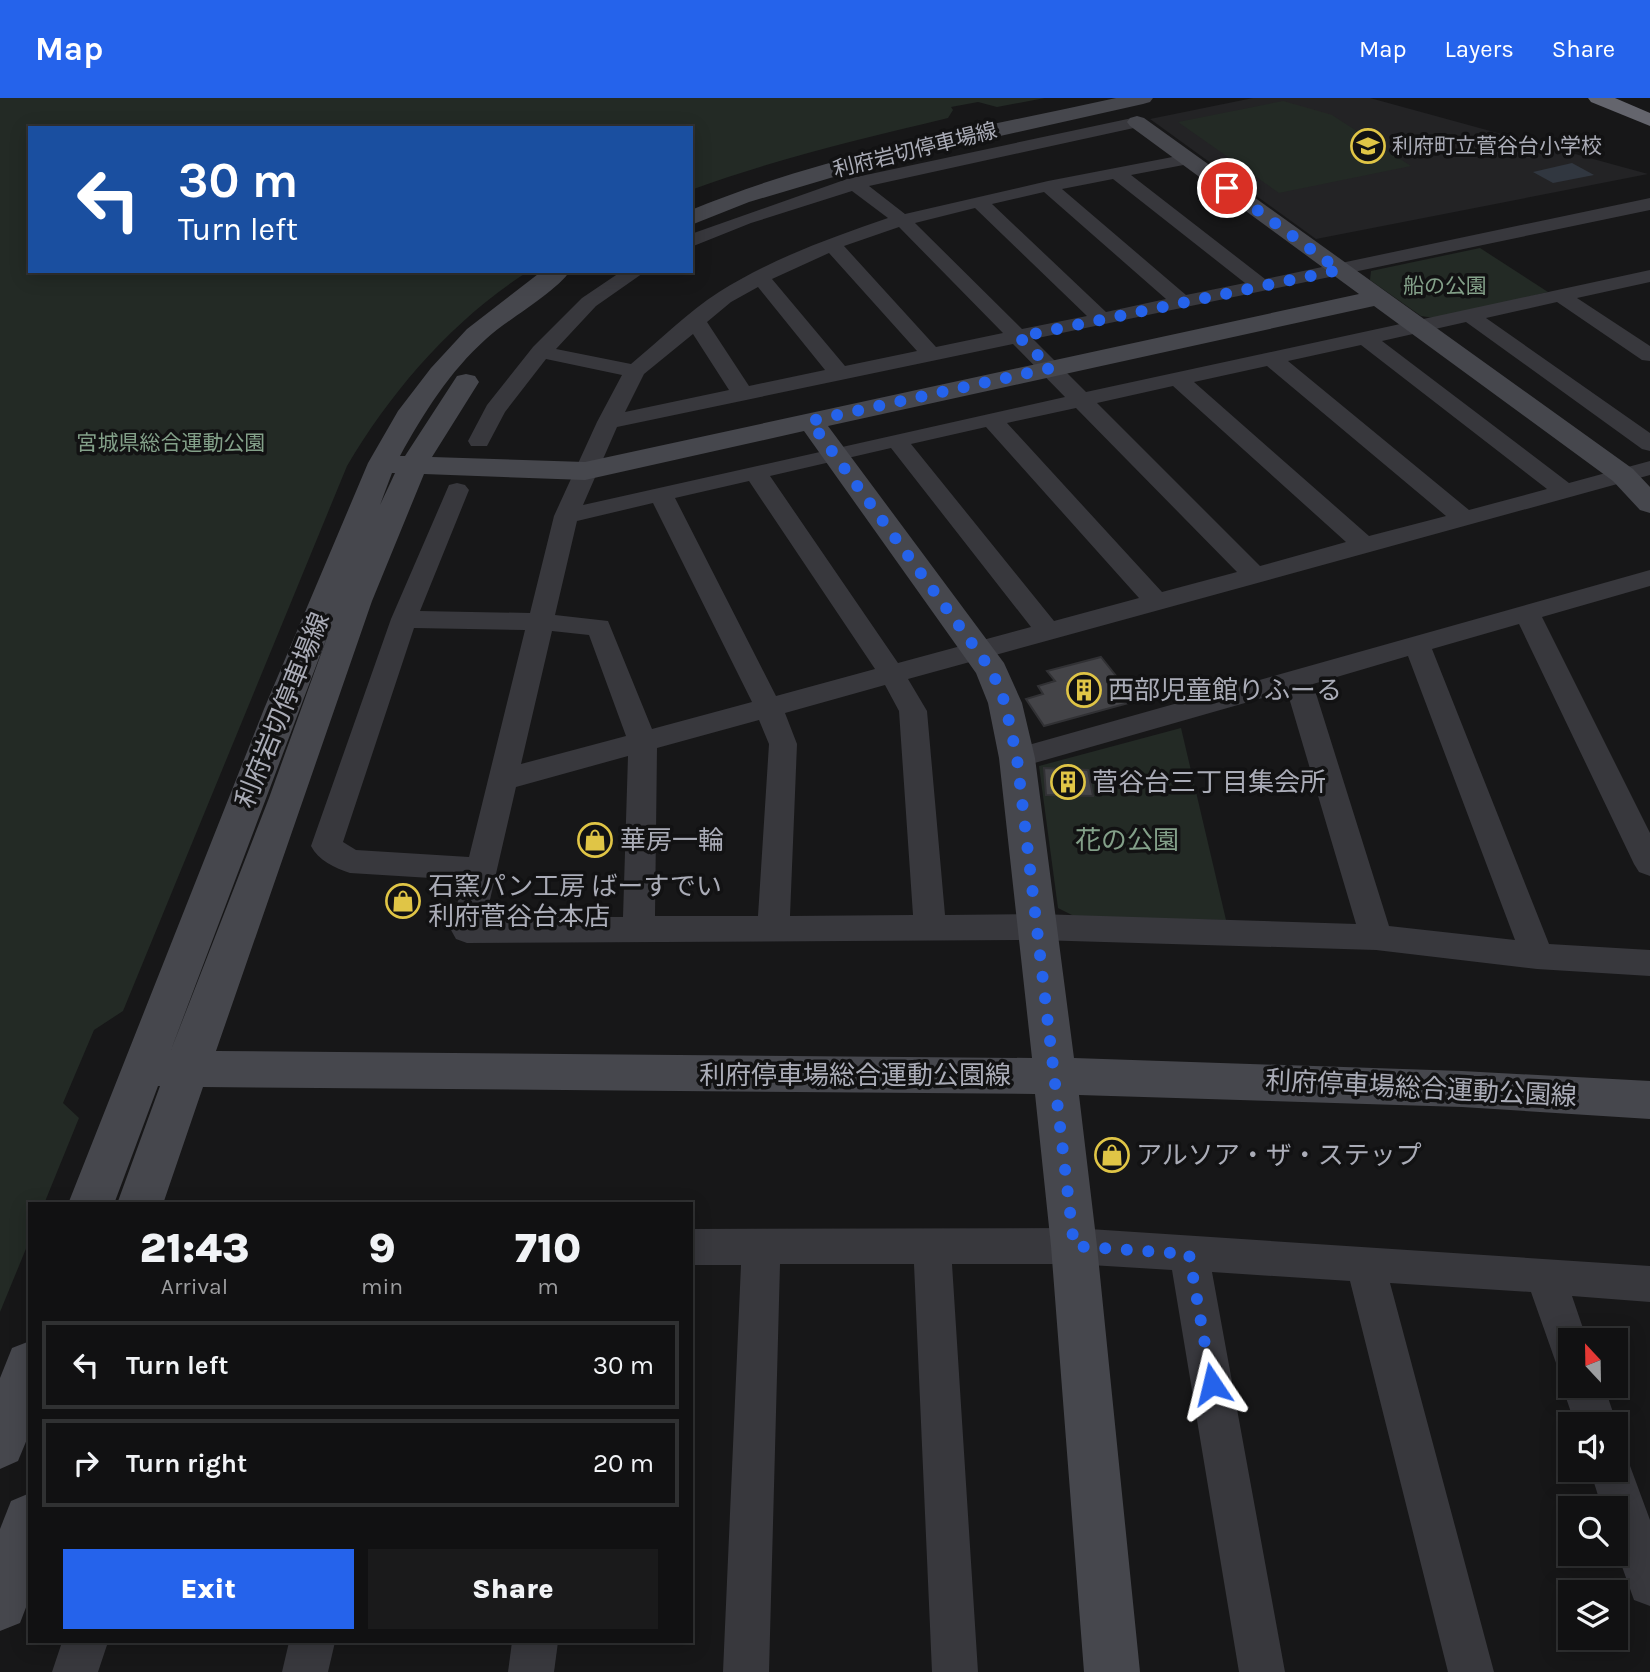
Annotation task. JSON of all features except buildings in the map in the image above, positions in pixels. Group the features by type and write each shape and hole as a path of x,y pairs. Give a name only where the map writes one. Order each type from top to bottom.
{"highway":[{"path":"1598,98 1650,120"}],"main road":[{"name":"利府岩切停車場線","path":"693,202 793,167 1092,98"},
{"name":"利府岩切停車場線","path":"693,217 741,197 879,157 1140,110"},
{"path":"1140,110 1188,159 1623,475 1650,504"},
{"name":"利府岩切停車場線","path":"142,1202 361,587 408,417 477,334 555,273"},
{"name":"利府岩切停車場線","path":"92,1202 281,709 397,464 493,348 540,304 586,273"},
{"path":"397,464 585,471 1376,298"},
{"path":"810,421 992,671 1005,703 1017,758 1074,1246 1112,1672"},
{"name":"利府停車場総合運動公園線","path":"143,1068 1055,1076 1457,1087 1650,1100"},
{"path":"0,1443 28,1370"},
{"path":"0,1603 28,1526"}],"street":[{"path":"693,240 736,222 853,183 1140,110"},
{"path":"1188,159 1048,186 902,220 832,244 760,277 695,320 635,371 608,422 566,516 467,930 1037,927 1376,937 1537,956 1650,962"},
{"path":"1116,172 1262,286"},
{"path":"853,183 902,220 1256,576"},
{"path":"1048,186 1183,303"},
{"path":"979,202 1102,319"},
{"path":"608,422 1650,204"},
{"path":"832,244 932,355"},
{"path":"479,441 495,410 541,352 589,302 633,273"},
{"path":"566,516 833,454 1366,340 1649,276"},
{"path":"760,277 840,374"},
{"path":"1562,296 1650,355"},
{"path":"1470,316 1650,444"},
{"path":"695,320 743,394"},
{"path":"1366,340 1564,491"},
{"path":"541,352 635,371"},
{"path":"1273,359 1465,519"},
{"path":"1179,380 1366,546"},
{"path":"993,421 1157,603"},
{"path":"897,441 1049,633"},
{"path":"502,780 978,653 1650,468"},
{"path":"756,473 893,676 913,712 930,927"},
{"path":"457,490 404,619 326,846 350,861 481,869"},
{"path":"661,495 769,709 783,744 773,928"},
{"path":"1017,758 1298,681 1527,613 1646,587"},
{"path":"1527,613 1650,864"},
{"path":"404,619 540,622 599,627 643,743 639,928"},
{"path":"1417,644 1537,956"},
{"path":"1298,681 1376,937"},
{"path":"932,1246 955,1672"},
{"path":"693,1247 1074,1246 1650,1284"},
{"path":"746,1672 761,1247"},
{"path":"1189,1254 1262,1672"},
{"path":"1365,1264 1471,1672"},
{"path":"1545,1275 1563,1328"},
{"path":"1615,1482 1650,1584"},
{"path":"75,1672 85,1643"},
{"path":"305,1672 312,1643"},
{"path":"531,1672 535,1643"}],"shaded area":[{"name":"利府町立菅谷台小学校","path":"1253,98 1370,98 1648,174 1316,239 1150,119"},
{"path":"1572,163 1594,175 1553,183 1533,172"}],"green space":[{"name":"宮城県総合運動公園","path":"0,98 1045,98 997,107 978,102 951,107 953,110 948,118 786,159 693,189 693,126 28,126 28,273 526,273 475,311 426,358 383,410 347,466 123,1011 94,1030 63,1103 79,1118 45,1202 28,1202 28,1244 0,1312"},
{"path":"1283,101 1332,115 1411,166 1279,193 1178,122"},
{"name":"船の公園","path":"1480,248 1548,292 1440,319 1421,316 1370,280 1371,271"},
{"name":"花の公園","path":"1181,728 1226,920 1076,917 1058,908 1039,766"}],"place":[{"name":"利府町立菅谷台小学校","path":"1368,146"},
{"name":"西部児童館りふーる","path":"1084,690"},
{"name":"菅谷台三丁目集会所","path":"1068,782"},
{"name":"華房一輪","path":"595,840"},
{"name":"石窯パン工房 ばーすでい 利府菅谷台本店","path":"403,901"},
{"name":"アルソア・ザ・ステップ","path":"1112,1155"}],"route":[{"path":"1212,1384 1189,1254 1074,1246 1017,758 1005,703 992,671 810,421 1051,368 1019,337 1339,270 1227,188"}]}
